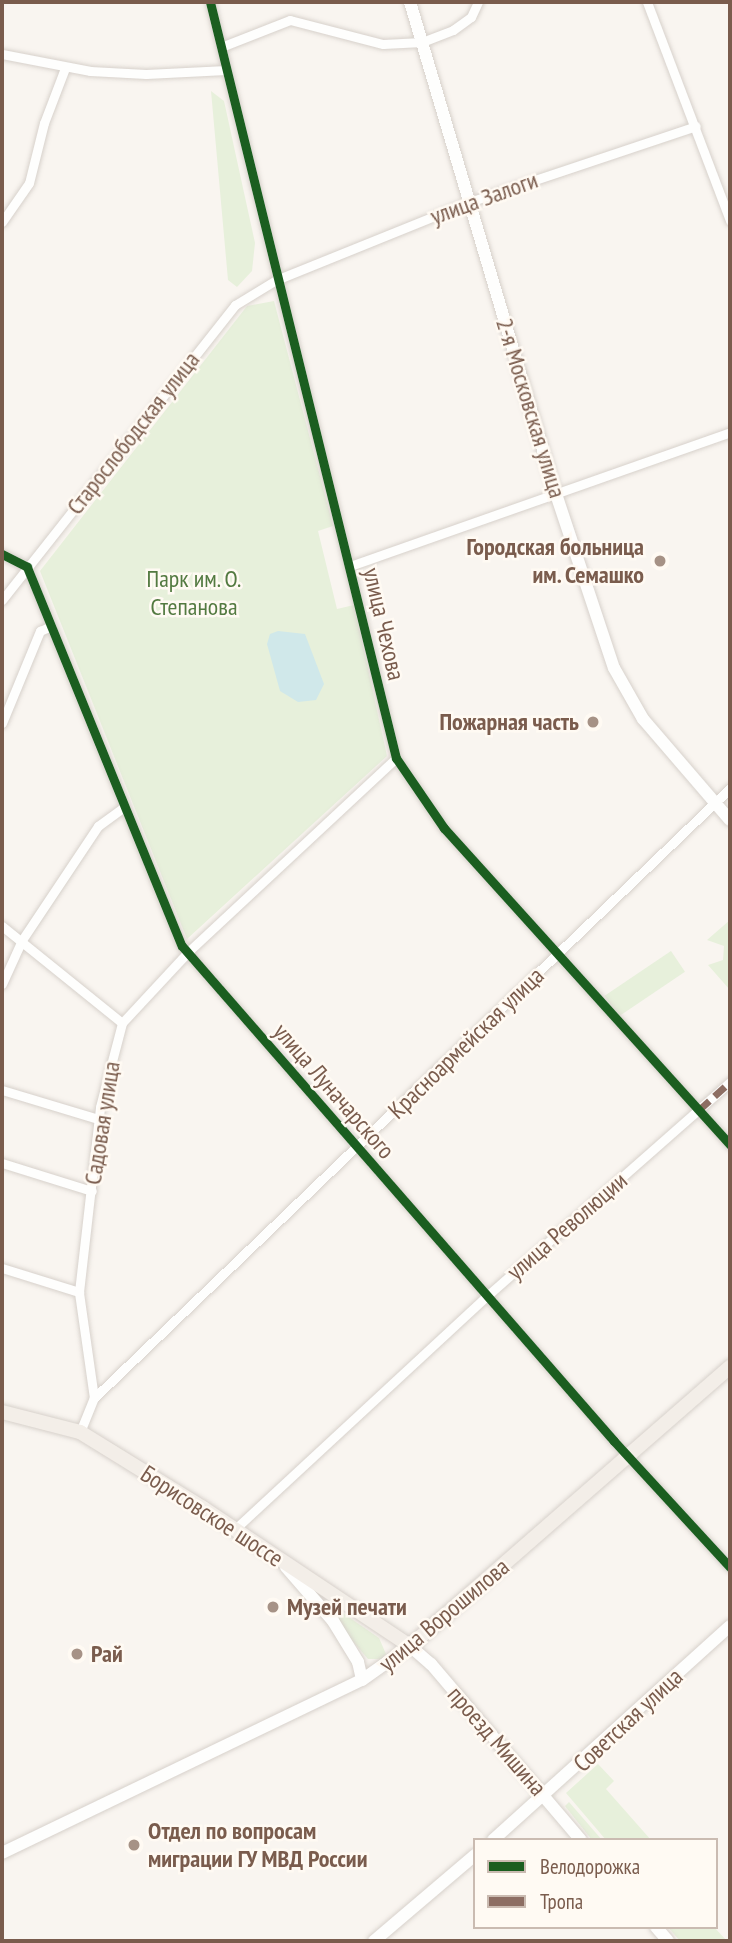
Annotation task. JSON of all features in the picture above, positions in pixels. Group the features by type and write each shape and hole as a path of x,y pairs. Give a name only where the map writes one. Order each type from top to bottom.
{"main road":[{"name":"улица Ворошилова","path":"410,1646 730,1367"},
{"name":"Борисовское шоссе","path":"2,1412 80,1432 350,1604 410,1646"}],"street":[{"name":"улица Чехова","path":"210,2 276,280 350,566 396,758 444,828 730,1145"},
{"name":"2-я Московская улица","path":"410,2 556,494 626,695 730,820"},
{"path":"220,47 290,20 383,44 422,42 453,30 471,17 478,2"},
{"path":"647,2 730,221"},
{"path":"2,54 65,68 146,74 226,70"},
{"path":"2,222 29,183 44,123 65,68"},
{"name":"улица Залоги","path":"276,280 469,202 696,126"},
{"name":"Старослободская улица","path":"2,600 235,305 276,280"},
{"path":"350,566 730,432"},
{"path":"2,554 27,567"},
{"name":"улица Луначарского","path":"27,567 124,807 188,953 629,1457 730,1567"},
{"path":"2,723 40,631 51,626"},
{"name":"Садовая улица","path":"94,1398 79,1292 99,1119 122,1023 188,953 396,758"},
{"name":"Красноармейская улица","path":"94,1398 358,1148 730,788"},
{"path":"2,984 22,940 98,826 124,807"},
{"path":"2,926 122,1023"},
{"name":"улица Революции","path":"234,1530 488,1296 730,1082"},
{"path":"2,1090 99,1119"},
{"path":"2,1163 92,1191"},
{"path":"2,1268 79,1292"},
{"path":"80,1432 94,1398"},
{"path":"281,1561 333,1621 358,1662 362,1680"},
{"path":"333,1621 336,1610 350,1604"},
{"name":"Советская улица","path":"495,1838 730,1626"},
{"name":"улица Ворошилова","path":"2,1853 362,1680 410,1646"},
{"name":"проезд Мишина","path":"410,1646 431,1664 579,1838"},
{"path":"374,1941 473,1857"}],"green space":[{"path":"211,91 224,101 255,243 252,271 237,287 228,280"},
{"name":"Парк им. О. Степанова","path":"274,301 333,526 318,531 337,609 354,605 387,756 187,939 40,571 247,306"},
{"path":"730,920 730,990 708,965 723,960 724,946 707,940"},
{"path":"671,951 685,972 619,1016 605,996"},
{"path":"343,1613 379,1638 386,1654 381,1659 368,1659 338,1624 336,1619"},
{"path":"598,1764 614,1781 606,1789 649,1838 604,1838 566,1793"},
{"path":"569,1802 600,1838 590,1838 565,1806"},
{"path":"670,1929 716,1929 727,1941 680,1941"}],"water":[{"path":"278,631 305,634 324,684 316,700 298,702 280,691 267,644 270,634"}],"marked path":[{"path":"699,1110 730,1082"}],"cycle path":[{"path":"210,2 396,758 444,828 730,1145"},
{"path":"2,554 27,567 182,946 614,1441 730,1567"}],"place":[{"name":"Городская больница им. Семашко","path":"660,561"},
{"name":"Пожарная часть","path":"593,722"},
{"name":"Музей печати","path":"273,1607"},
{"name":"Рай","path":"77,1654"},
{"name":"Отдел по вопросам миграции ГУ МВД России","path":"134,1845"}]}
